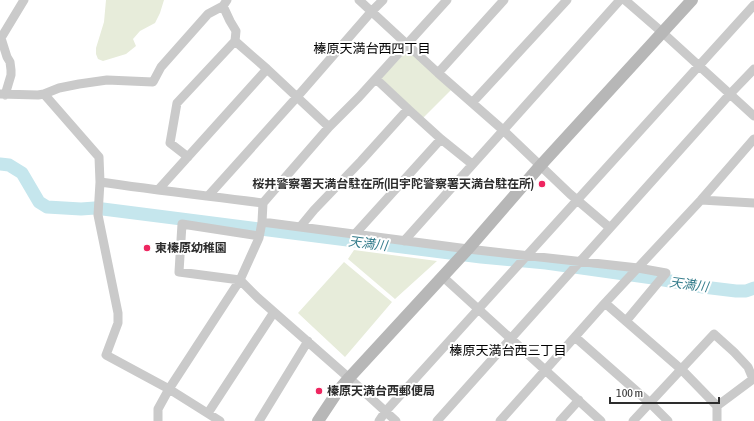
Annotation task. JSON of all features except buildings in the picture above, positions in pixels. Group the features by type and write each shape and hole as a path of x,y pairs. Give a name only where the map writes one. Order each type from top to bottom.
{"street":[{"path":"24,0 1,38 10,62 11,70 11,75 2,94 44,94 59,88 107,80 153,82 161,67 208,14 225,3 230,21 236,31 235,40 177,103 170,143 188,158"},
{"path":"359,0 610,228"},
{"path":"209,196 383,0"},
{"path":"158,421 158,409 169,389 240,280 260,236 264,203 329,127 376,79 447,0"},
{"path":"438,73 504,0"},
{"path":"472,103 567,0"},
{"path":"404,241 620,0"},
{"path":"625,0 754,116"},
{"path":"318,421 338,391 349,378 468,249 540,166 692,0"},
{"path":"379,421 385,412 754,5"},
{"path":"235,40 329,127"},
{"path":"437,421 754,69"},
{"path":"158,190 267,70"},
{"path":"376,79 408,109 472,164"},
{"path":"44,94 99,157 100,182 98,215 118,313 118,323 106,355 169,389 220,421"},
{"path":"300,227 408,109"},
{"path":"355,234 441,138"},
{"path":"500,421 605,303 701,200 754,139"},
{"path":"100,182 264,203"},
{"path":"701,200 754,203"},
{"path":"262,222 468,249 638,268 666,273 626,321"},
{"path":"260,236 182,224 179,272 240,280 396,421"},
{"path":"442,276 479,308 601,421"},
{"path":"605,303 682,370 717,406 717,421"},
{"path":"208,413 274,312"},
{"path":"633,421 714,334 748,367 754,380 717,406"},
{"path":"575,336 668,421"},
{"path":"259,421 308,341"},
{"path":"560,421 579,400"}],"green space":[{"path":"106,0 164,0 155,23 140,31 133,39 136,46 126,54 103,61 98,59 96,48 104,22"},
{"path":"408,50 451,90 423,118 381,78"},
{"path":"354,250 437,261 395,299 348,259"},
{"path":"344,262 392,302 345,357 298,313"}],"waterway":[{"name":"天満川","path":"0,164 9,165 22,173 39,202 47,207 81,209 95,208 481,257 546,263 736,291 746,291 754,288"}],"place":[{"name":"桜井警察署天満台駐在所(旧宇陀警察署天満台駐在所)","path":"542,184"},
{"name":"東榛原幼稚園","path":"147,248"},
{"name":"榛原天満台西郵便局","path":"319,391"}],"district":[{"name":"榛原天満台西四丁目","path":"372,48"},
{"name":"榛原天満台西三丁目","path":"508,350"}]}
